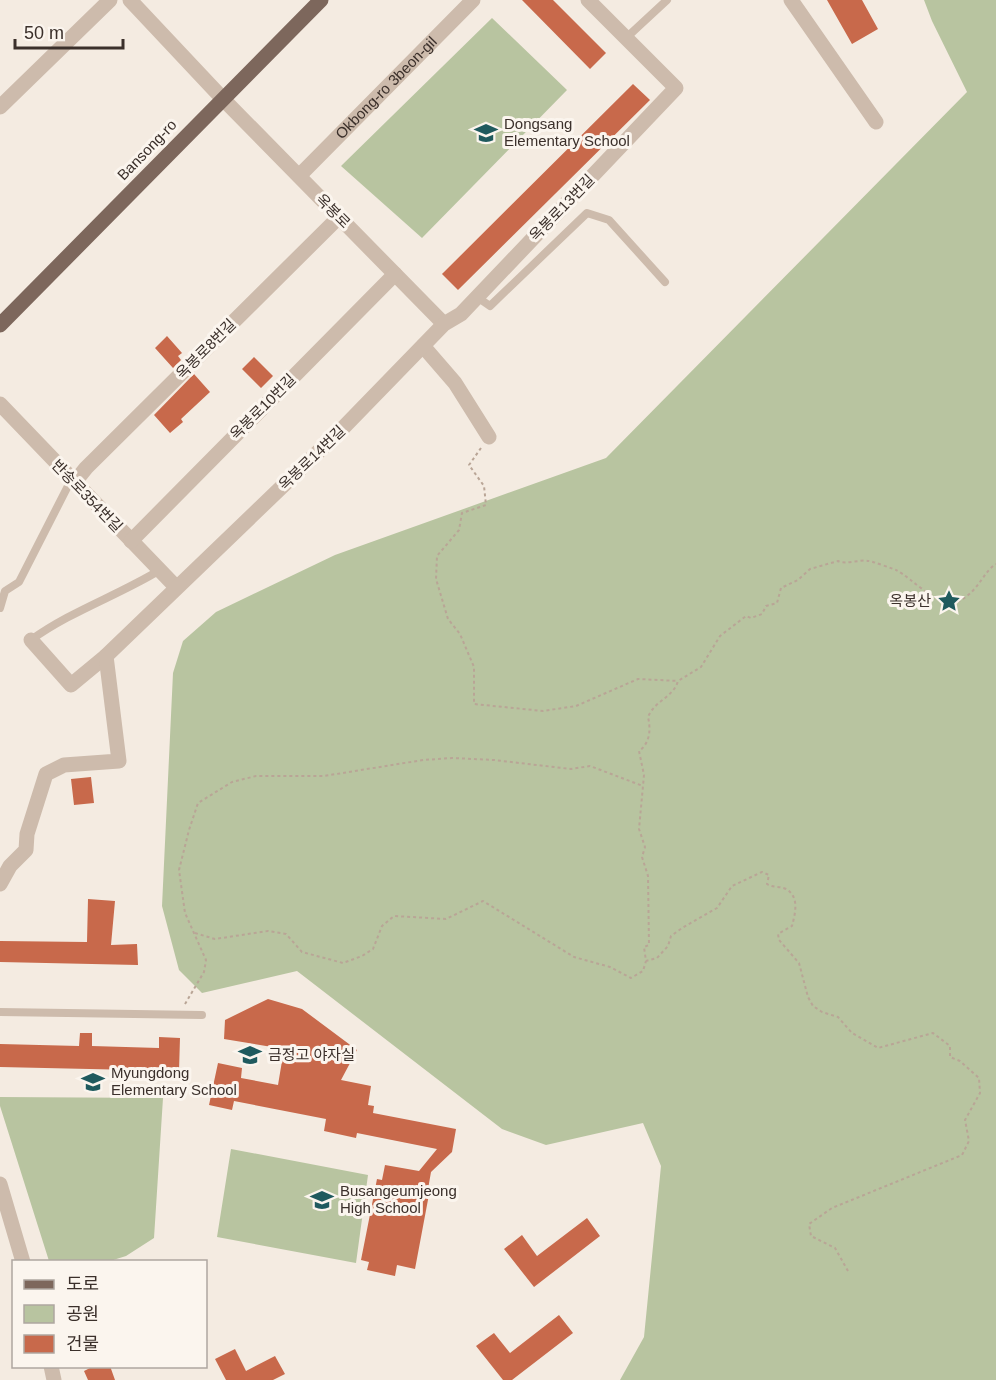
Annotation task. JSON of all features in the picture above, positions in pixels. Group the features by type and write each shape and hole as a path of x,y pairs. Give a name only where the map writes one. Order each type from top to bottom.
{"main road":[{"name":"Bansong-ro","path":"0,326 321,0"}],"street":[{"path":"0,107 110,0"},
{"name":"옥봉로","path":"130,0 223,99 444,324"},
{"name":"Okbong-ro 3beon-gil","path":"299,177 473,0"},
{"path":"588,0 626,38"},
{"path":"791,0 876,122"},
{"name":"옥봉로13번길","path":"444,324 461,314 676,88 626,38"},
{"name":"옥봉로8번길","path":"74,483 86,468 339,217"},
{"name":"옥봉로10번길","path":"131,541 395,274"},
{"name":"옥봉로14번길","path":"31,640 70,685 106,656 342,429 444,324"},
{"path":"423,346 455,383 489,437"},
{"name":"반송로354번길","path":"0,404 176,587"},
{"path":"0,884 10,866 26,850 27,834 46,774 64,765 119,761 106,656"},
{"path":"0,1184 22,1260"}],"lane":[{"path":"626,38 667,0"},
{"path":"477,297 490,306 587,213 609,220 665,282"},
{"path":"0,608 5,591 20,582 69,484 74,483"},
{"path":"31,640 60,619 133,586 159,570"},
{"path":"0,1012 202,1015"}],"path":[{"path":"489,437 469,465 484,486 486,505 462,513 459,530 436,556 436,579 440,596 448,619 460,634 474,667 474,704 543,711 576,706 639,679 678,681 701,668 728,628 746,616 751,618 762,615 766,606 777,603 782,588 798,580 810,568 838,561 842,564 868,560 884,568 894,569 913,585 936,597 954,602 960,601 978,588 988,569 996,564"},
{"path":"194,933 215,939 268,931 286,934 302,951 344,963 373,949 382,926 394,916 446,919 483,901 584,961 610,967 631,978 643,971 646,962 644,947 649,945 648,876 642,857 645,847 639,829 644,786 639,751 649,738 651,728 648,717 655,704 675,691 678,681"},
{"path":"179,1013 204,972 206,960 182,902 179,870 198,803 232,782 256,776 324,776 452,758 494,760 571,769 590,766 644,786"},
{"path":"646,962 657,958 668,946 671,936 717,908 732,886 762,872 769,875 767,884 784,888 794,899 796,910 792,926 778,934 779,940 799,963 808,998 813,1006 822,1012 838,1017 852,1033 878,1048 928,1034 938,1035 950,1046 950,1057 960,1061 979,1078 980,1093 965,1120 969,1141 962,1155 832,1208 809,1224 811,1236 835,1248 848,1271"}],"green space":[{"path":"924,0 996,0 996,1380 620,1380 644,1337 661,1166 643,1123 546,1145 502,1129 297,971 202,993 179,970 162,906 173,673 183,641 216,612 335,555 606,458 967,92"},
{"path":"492,18 567,90 422,238 341,166"},
{"path":"0,1097 163,1098 154,1238 126,1256 113,1260 49,1260 0,1106"},
{"path":"231,1149 368,1175 356,1263 217,1237"}],"building":[{"path":"522,0 553,0 606,53 590,69"},
{"path":"827,0 862,0 878,29 852,44"},
{"path":"633,84 650,100 458,290 442,274"},
{"path":"167,336 182,353 178,356 181,360 173,368 155,348"},
{"path":"254,357 273,376 261,388 242,369"},
{"path":"194,374 210,392 181,419 183,422 170,433 154,415"},
{"path":"91,777 94,803 74,805 71,779"},
{"path":"88,899 115,901 111,945 137,944 138,965 0,962 0,941 87,942"},
{"path":"268,999 302,1009 357,1050 341,1080 371,1086 368,1105 374,1106 373,1113 456,1129 452,1152 431,1172 415,1269 397,1265 395,1276 367,1270 369,1262 361,1260 377,1179 382,1180 385,1165 419,1171 437,1149 357,1133 356,1138 324,1131 326,1119 234,1101 232,1110 209,1105 218,1063 242,1068 241,1078 278,1085 284,1049 224,1039 225,1020"},
{"path":"80,1033 92,1033 92,1046 159,1048 159,1037 180,1038 179,1071 0,1067 0,1044 79,1046"},
{"path":"587,1218 600,1236 534,1287 504,1249 522,1235 537,1256"},
{"path":"559,1315 573,1333 512,1380 503,1380 476,1346 494,1333 510,1353"},
{"path":"235,1349 246,1371 275,1356 285,1374 273,1380 226,1380 215,1359"},
{"path":"90,1368 111,1368 115,1380 88,1380 84,1371"}],"place":[{"name":"Dongsang Elementary School","path":"486,133"},
{"name":"옥봉산","path":"949,601"},
{"name":"금정고 야자실","path":"250,1055"},
{"name":"Myungdong Elementary School","path":"93,1082"},
{"name":"Busangeumjeong High School","path":"322,1200"}]}
